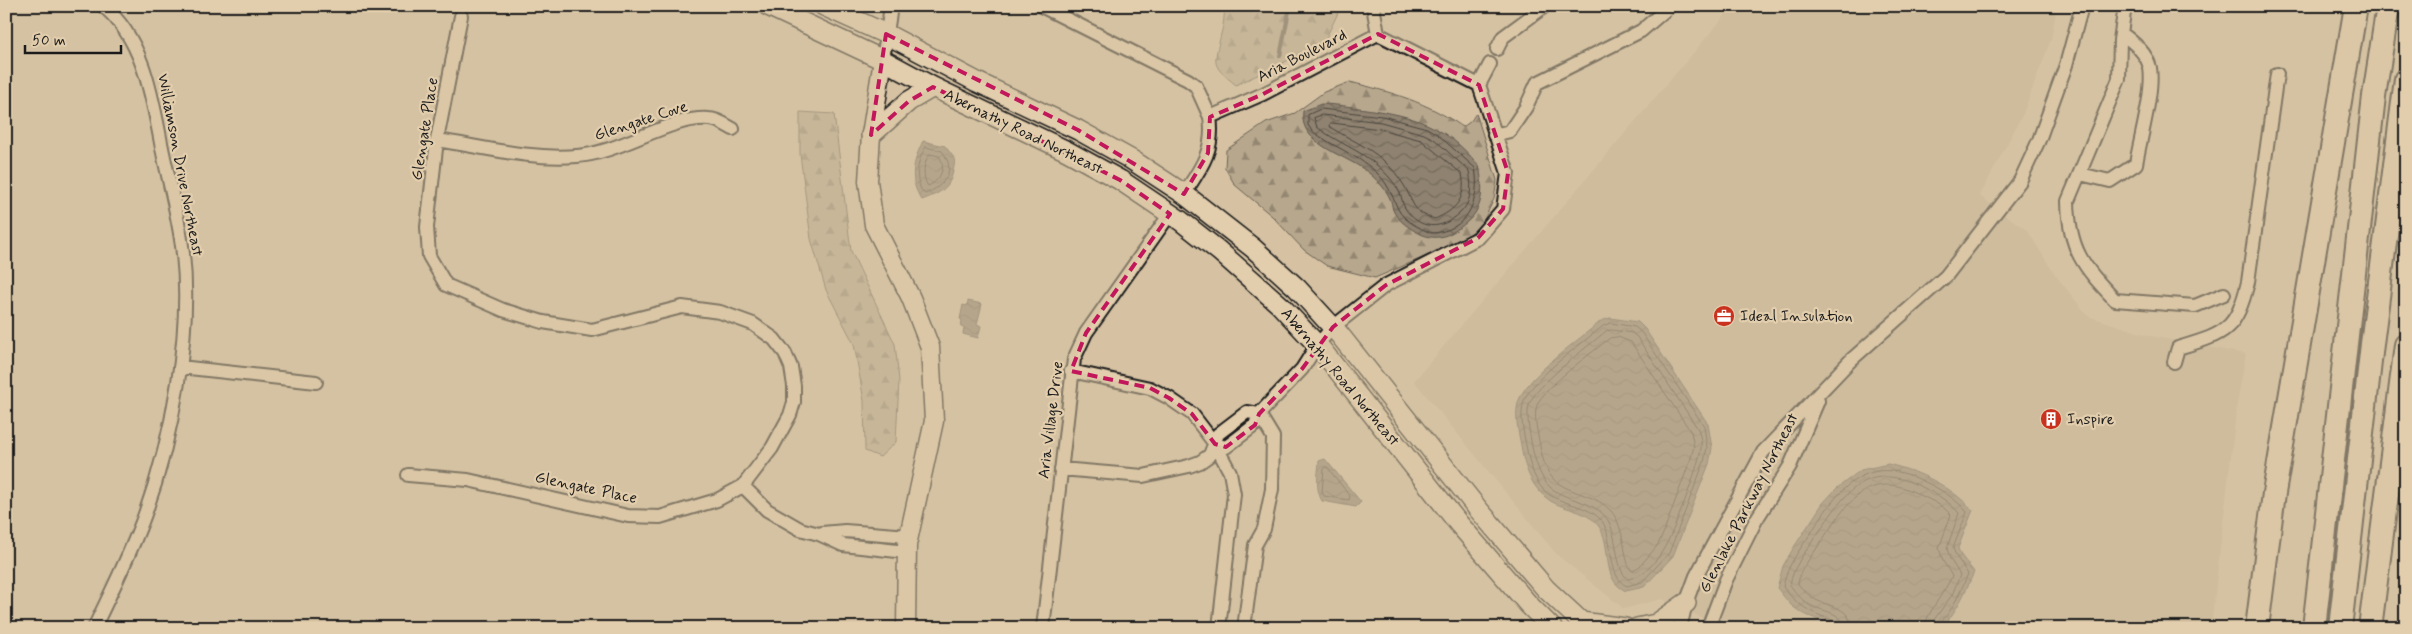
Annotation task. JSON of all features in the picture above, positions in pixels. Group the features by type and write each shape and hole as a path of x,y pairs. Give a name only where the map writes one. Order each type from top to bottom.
{"highway":[{"path":"2257,628 2274,493 2356,6"},
{"path":"2314,628 2374,96 2388,6"},
{"path":"2340,628 2372,344 2406,79"},
{"path":"2370,628 2406,345"},
{"path":"2245,628 2274,493"}],"main road":[{"name":"Abernathy Road Northeast","path":"768,6 883,60 933,87 1067,151 1120,180 1170,214 1238,266 1280,305 1317,345 1459,524 1529,605 1552,628"},
{"name":"Abernathy Road Northeast","path":"824,6 886,34 977,82 1078,130 1132,160 1184,194 1254,248 1297,288 1333,327 1478,508 1546,589 1584,625"},
{"path":"871,135 909,101 933,87"},
{"path":"1636,628 1656,624 1686,604"},
{"path":"1584,625 1625,628"}],"street":[{"name":"Williamson Drive Northeast","path":"94,628 133,546 146,512 167,439 180,367 185,300 183,254 153,100 142,65 128,34 103,6"},
{"path":"891,6 871,135 868,181 874,225 911,298 930,347 934,421 907,544 906,628"},
{"path":"1041,6 1188,80 1196,86 1210,117 1212,140 1208,153 1184,194"},
{"path":"1373,6 1378,34 1479,85"},
{"path":"1497,49 1503,37 1545,6"},
{"path":"1494,135 1510,131 1526,107 1537,83 1641,31 1670,6"},
{"name":"Glenlake Parkway Northeast","path":"1680,628 1696,576 1763,452 1851,360 1946,276 2020,182 2039,140 2064,73 2082,6"},
{"path":"2125,6 2121,33 2119,79 2068,201 2068,220 2074,246 2088,271 2115,300 2195,306 2224,294"},
{"name":"Glengate Place","path":"408,475 468,480 628,516 660,517 717,500 743,486 772,448 790,415 794,402 791,367 785,353 774,339 753,324 720,312 682,307 592,330 543,322 503,310 446,285 429,256 427,226 437,140 461,16"},
{"path":"2080,174 2110,181 2136,164 2151,82 2150,67 2138,46 2121,33"},
{"name":"Aria Boulevard","path":"1210,117 1263,94 1378,34"},
{"path":"1215,444 1226,447 1255,425 1259,414 1302,370 1317,345 1333,327 1386,284 1478,238 1503,209 1508,173 1479,85 1490,64"},
{"path":"2174,362 2178,348 2220,334 2241,309 2248,282 2277,74"},
{"name":"Glengate Cove","path":"437,140 551,157 579,156 621,147 688,119 711,119 733,129"},
{"name":"Aria Village Drive","path":"1043,628 1072,371 1078,346 1170,214"},
{"path":"180,367 316,382"},
{"path":"1072,371 1150,388 1192,414 1215,444 1230,472 1234,494 1219,628"},
{"name":"Glenlake Parkway Northeast","path":"1708,628 1726,580 1756,520 1790,466 1820,394"},
{"path":"1244,628 1254,544 1264,529 1272,489 1272,437 1259,414"},
{"path":"1061,469 1143,476 1200,462 1210,455 1215,444"},
{"path":"743,486 767,510 783,521 843,545 860,547 907,544"},
{"path":"819,534 862,533 907,544"},
{"path":"860,547 862,533"}],"highlighted area":[{"path":"886,34 1078,130 1184,194 1208,153 1210,117 1263,94 1378,34 1479,85 1508,173 1503,209 1478,238 1386,285 1333,327 1302,369 1259,414 1255,425 1226,447 1215,444 1192,414 1150,388 1071,371 1086,333 1170,214 1120,180 933,87 909,101 871,135"}],"shaded area":[{"path":"1733,6 2057,6 2051,40 2023,114 1980,196 2028,231 2054,273 2088,316 2151,336 2246,354 2237,405 2211,628 1723,628 1662,599 1624,609 1557,555 1414,381"}],"green space":[{"path":"1225,6 1338,6 1339,11 1323,44 1236,85 1222,73 1216,63"},
{"path":"1350,82 1422,104 1463,127 1471,121 1476,113 1497,180 1494,199 1483,222 1464,240 1375,278 1327,266 1304,250 1272,216 1235,185 1225,168 1226,150 1266,123 1295,113 1324,92"},
{"path":"800,112 834,114 851,251 895,344 899,380 896,442 880,457 865,451 864,401 854,344 826,290 811,239 800,154"}],"water":[{"path":"1321,104 1332,104 1400,115 1429,125 1455,141 1479,166 1482,189 1480,203 1473,216 1460,228 1439,237 1425,236 1401,221 1395,214 1387,193 1373,177 1361,167 1316,141 1308,133 1304,123 1303,111"},
{"path":"923,141 945,146 955,159 952,176 946,186 937,194 922,200 915,186 914,171"},
{"path":"968,301 982,304 977,324 981,326 978,338 963,334 964,328 961,327 962,320 960,319 963,305 967,306"},
{"path":"1610,318 1638,322 1645,329 1708,424 1712,448 1709,464 1673,556 1644,587 1626,591 1612,578 1605,541 1597,524 1585,515 1550,501 1535,486 1523,459 1517,416 1519,400 1532,380 1555,358 1601,321"},
{"path":"1325,459 1361,502 1356,507 1322,501 1318,492 1319,461"},
{"path":"1888,464 1912,471 1944,486 1973,510 1958,548 1960,554 1974,572 1956,609 1941,628 1863,628 1823,621 1806,615 1792,606 1777,588 1783,566 1823,503 1837,488 1861,470"}],"waterway":[{"path":"1280,56 1290,6"}],"place":[{"name":"Ideal Insulation","path":"1724,316"},
{"name":"Inspire","path":"2051,419"}]}
